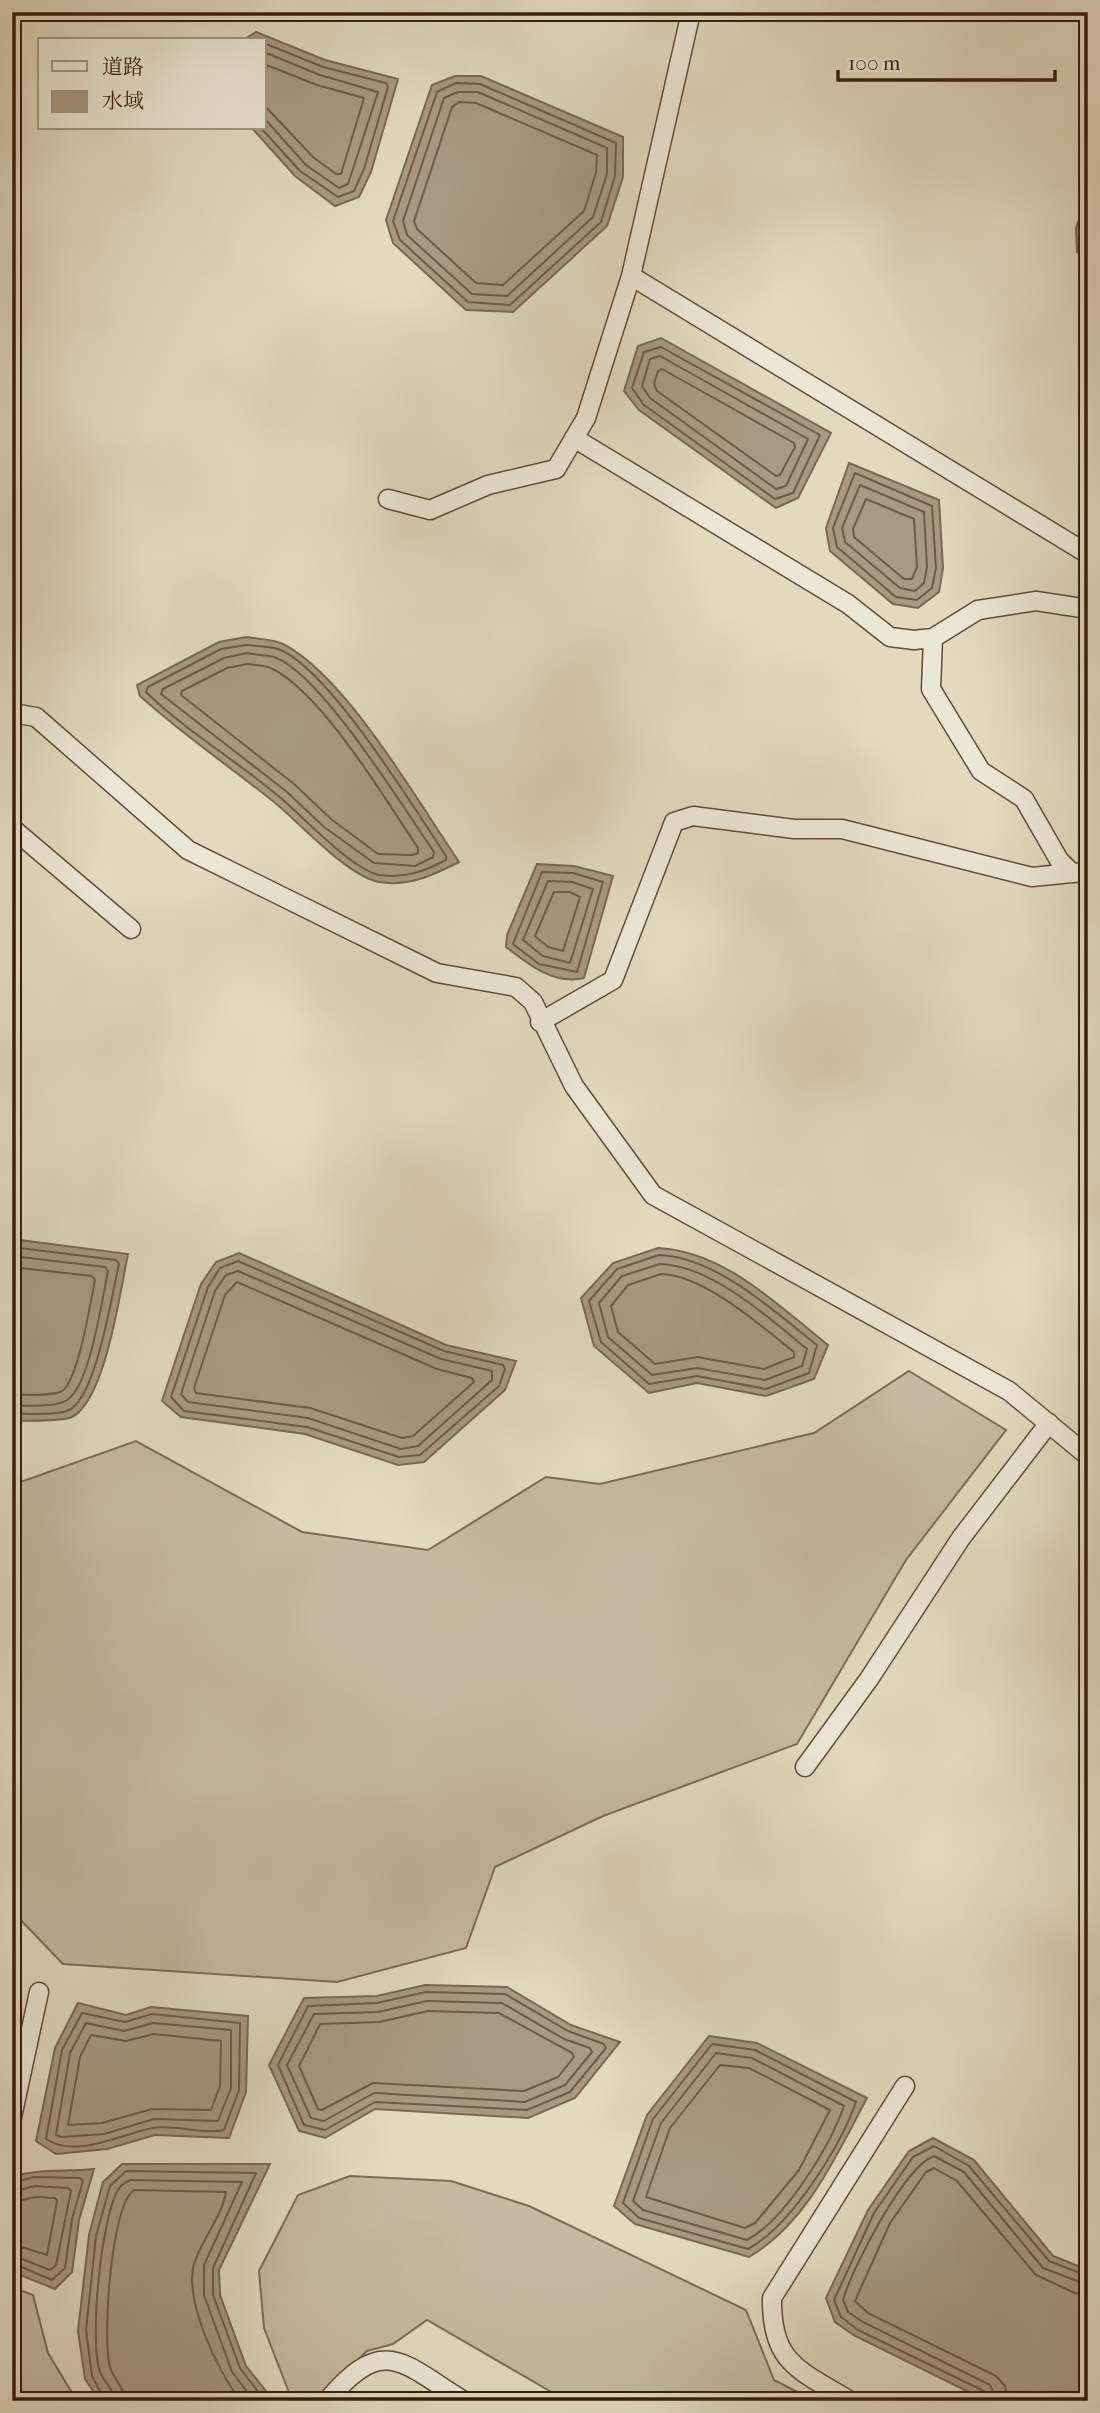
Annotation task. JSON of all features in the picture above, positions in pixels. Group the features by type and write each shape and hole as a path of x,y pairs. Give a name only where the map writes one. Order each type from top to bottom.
{"street":[{"path":"388,499 430,510 488,485 556,469 586,418 631,276 691,12"},
{"path":"631,276 1088,554"},
{"path":"574,438 848,604 890,637 914,640 933,638 978,610 1036,601 1088,609"},
{"path":"933,638 931,689 981,771 1024,799 1059,860 1080,872"},
{"path":"12,713 36,717 188,850 437,973 516,987 533,1002 540,1022 574,1086 653,1195 1009,1391 1088,1455"},
{"path":"540,1022 613,981 674,822 693,816 794,829 842,830 1032,877 1080,872"},
{"path":"12,828 131,929"},
{"path":"805,1767 869,1679 961,1538 1049,1423"},
{"path":"12,2117 39,1992"},
{"path":"850,2401 789,2363 772,2328 772,2298 905,2087"},
{"path":"327,2401 345,2380 376,2359 398,2360 464,2401"}],"shaded area":[{"path":"909,1371 1006,1430 906,1560 797,1744 603,1816 495,1867 466,1948 337,1982 63,1964 12,1911 12,1485 136,1441 302,1532 428,1550 546,1477 600,1484 814,1433"},
{"path":"350,2176 451,2181 529,2206 746,2310 774,2380 815,2401 567,2401 427,2320 393,2344 367,2351 315,2401 297,2401 290,2395 264,2328 259,2271 298,2195"},
{"path":"12,2287 33,2295 48,2353 77,2401 12,2401"}],"water":[{"path":"256,32 325,60 398,79 371,172 359,197 335,206 295,176 254,130 266,130 266,38 246,38"},
{"path":"455,76 481,76 623,137 623,177 607,226 513,312 466,310 393,243 386,220 432,85"},
{"path":"1088,193 1088,257 1077,252 1076,228"},
{"path":"661,338 831,433 798,498 776,508 639,410 624,391 638,346"},
{"path":"849,463 939,500 943,568 939,592 918,608 893,604 830,551 826,528"},
{"path":"246,637 283,644 307,660 331,683 379,742 459,862 430,875 401,883 379,882 366,878 338,859 274,802 140,696 137,685 219,642"},
{"path":"537,864 574,866 613,876 584,978 562,979 552,976 533,967 506,947 507,935"},
{"path":"12,1241 128,1254 103,1367 84,1406 67,1419 12,1421"},
{"path":"658,1248 682,1251 728,1270 770,1298 828,1345 814,1379 766,1396 697,1383 649,1393 594,1346 581,1298 613,1263"},
{"path":"239,1253 446,1345 516,1361 505,1390 424,1462 398,1465 305,1434 181,1417 162,1401 201,1284 216,1262"},
{"path":"425,1985 507,1987 571,2025 620,2042 575,2098 528,2118 375,2109 325,2138 299,2131 269,2065 304,1998 377,1996"},
{"path":"78,2003 126,2015 151,2007 248,2016 246,2092 229,2138 155,2135 107,2149 56,2154 36,2141 55,2048"},
{"path":"709,2036 757,2043 867,2098 831,2165 804,2207 788,2226 749,2257 635,2224 614,2206 647,2115"},
{"path":"933,2138 974,2160 1053,2256 1088,2270 1088,2401 987,2401 855,2336 835,2322 826,2298 868,2210 909,2151"},
{"path":"122,2164 270,2164 219,2270 220,2295 246,2366 274,2401 100,2401 85,2379 78,2331 89,2235 103,2182"},
{"path":"94,2169 79,2220 72,2272 55,2289 20,2275 12,2268 12,2177 42,2171"}]}
